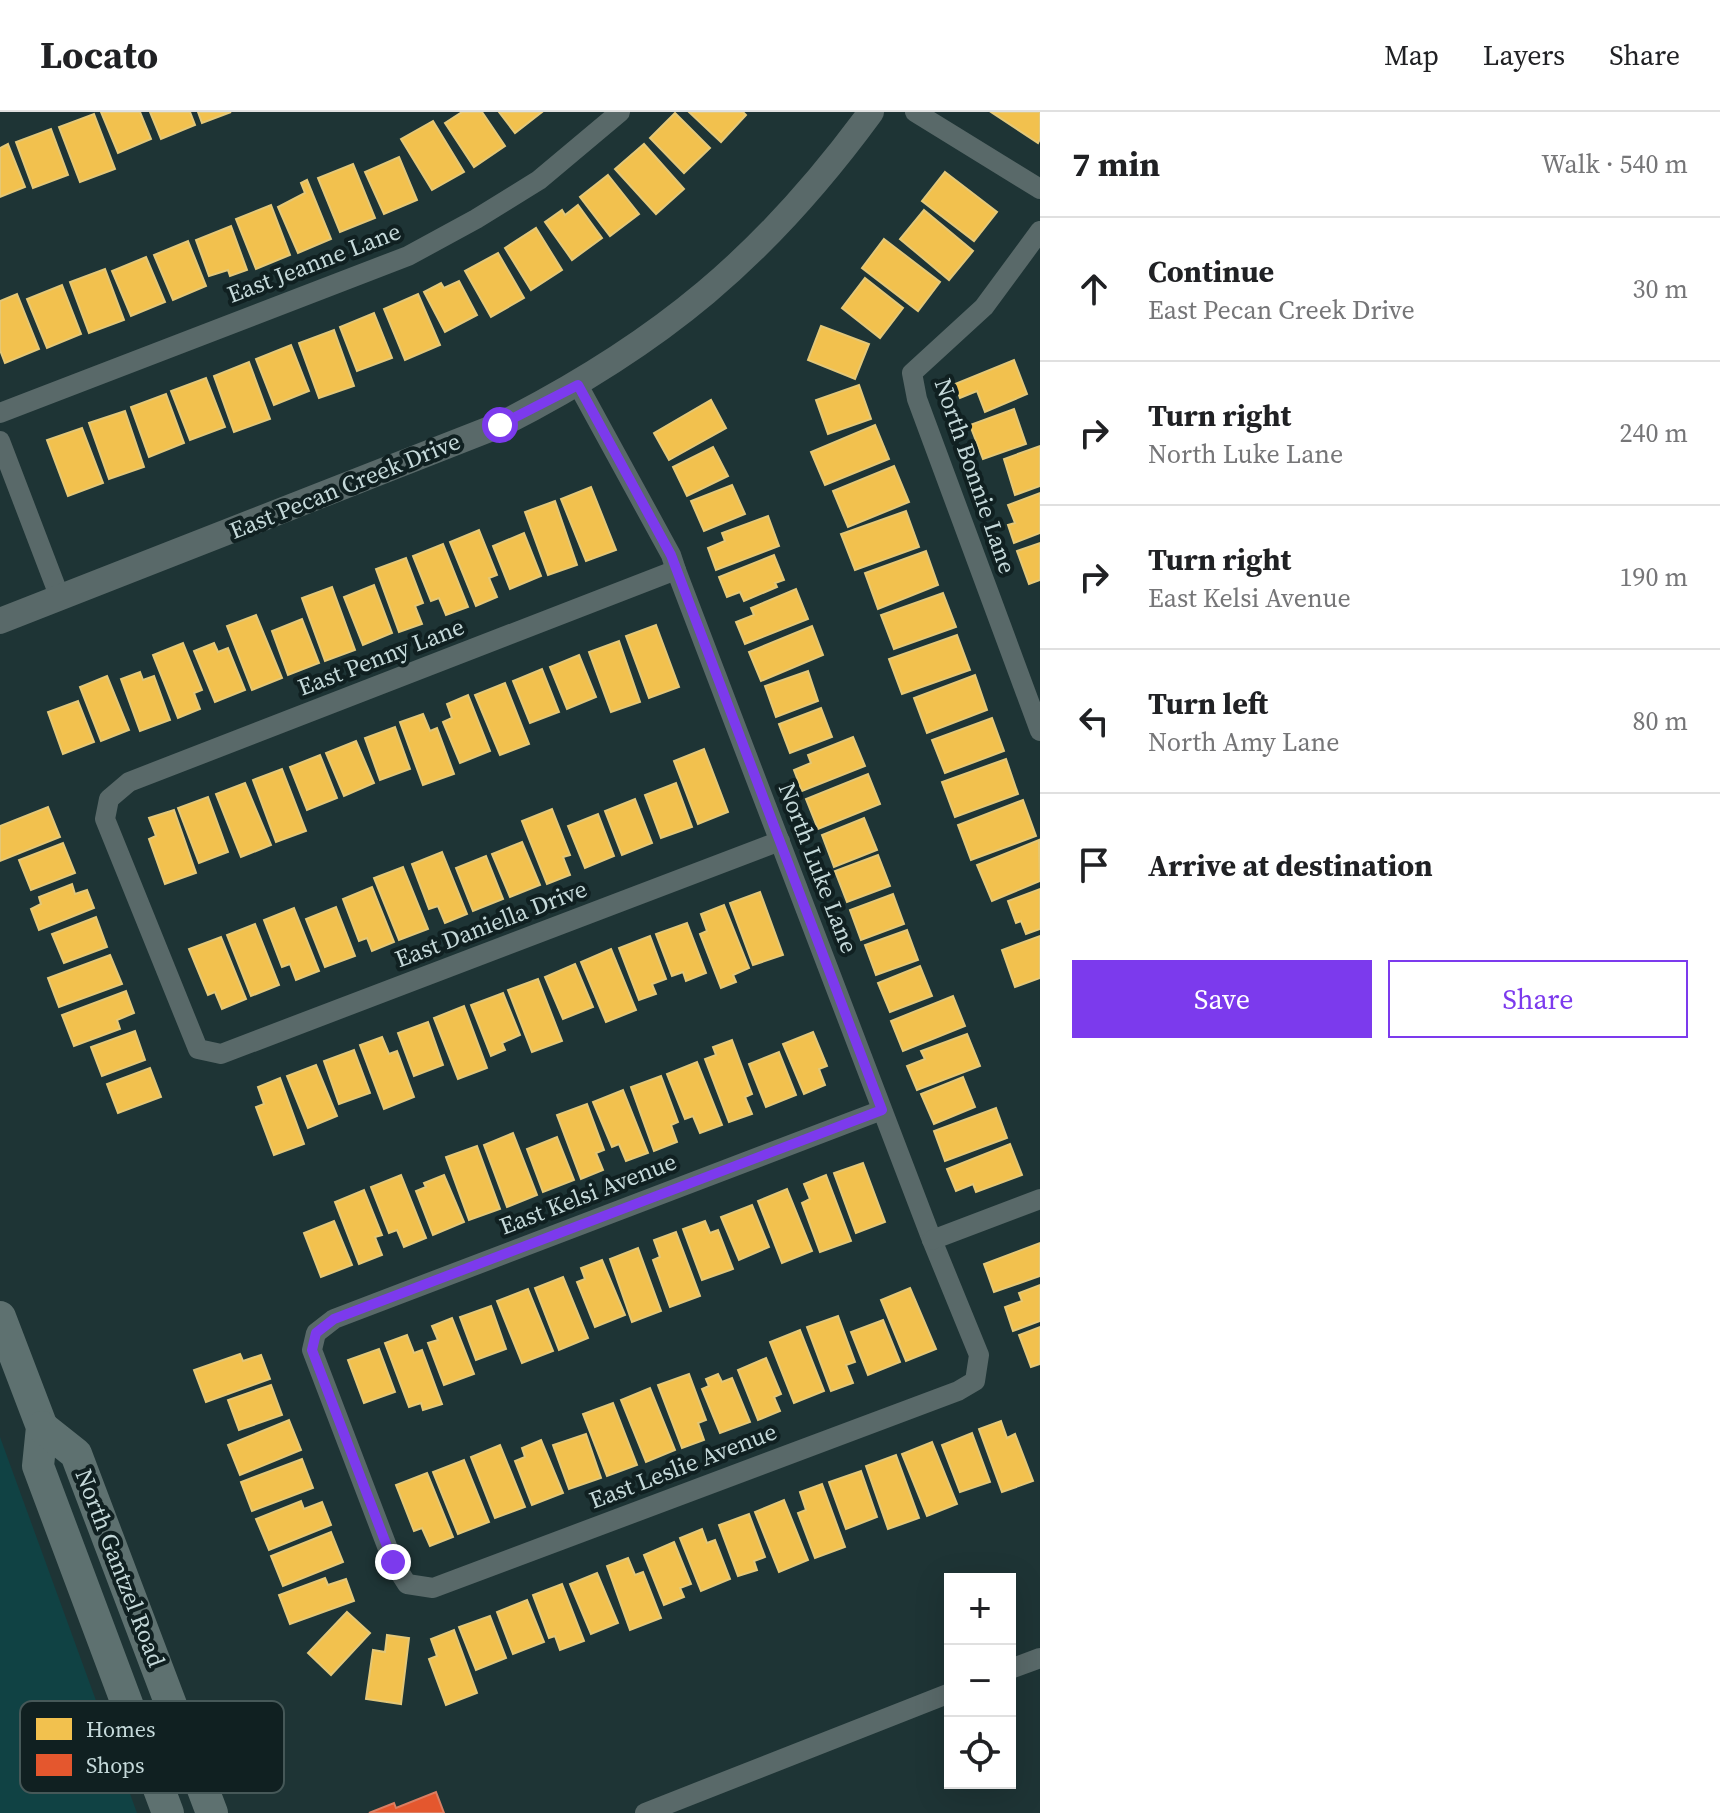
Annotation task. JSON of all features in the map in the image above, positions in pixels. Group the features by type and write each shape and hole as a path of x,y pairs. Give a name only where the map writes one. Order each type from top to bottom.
{"main road":[{"name":"North Gantzel Road","path":"0,1317 42,1427 38,1466 126,1701"},
{"name":"North Gantzel Road","path":"42,1427 76,1454 170,1701"},
{"name":"North Gantzel Road","path":"161,1793 168,1813"},
{"name":"North Gantzel Road","path":"204,1793 212,1813"}],"street":[{"name":"East Jeanne Lane","path":"0,413 408,256 539,180 620,112"},
{"name":"East Pecan Creek Drive","path":"0,621 500,425 578,385 668,325 750,256 828,171 871,112"},
{"path":"915,112 1040,189"},
{"name":"North Bonnie Lane","path":"1040,231 984,307 912,373 917,399 1040,731"},
{"name":"North Luke Lane","path":"578,385 676,570 932,1240 979,1355 975,1381"},
{"path":"0,441 60,598"},
{"name":"East Penny Lane","path":"221,1054 198,1049 105,819 109,799 129,782 676,570"},
{"name":"East Daniella Drive","path":"221,1054 780,841"},
{"name":"East Kelsi Avenue","path":"407,1584 393,1562 312,1350 316,1333 334,1319 882,1110"},
{"path":"932,1240 1040,1199"},
{"name":"East Leslie Avenue","path":"407,1584 433,1588 943,1396 975,1381"},
{"path":"1016,1667 1040,1658"},
{"path":"645,1813 944,1695"}],"shaded area":[{"path":"0,1437 96,1701 20,1701 20,1793 130,1793 137,1813 0,1813"}],"building: Homes":[{"path":"101,112 140,112 151,139 118,153"},
{"path":"150,112 190,112 195,125 161,139"},
{"path":"198,112 231,112 202,123"},
{"path":"462,112 482,112 505,146 474,167 445,123"},
{"path":"499,112 542,112 515,133"},
{"path":"689,112 743,112 746,115 721,142"},
{"path":"991,112 1040,112 1038,143"},
{"path":"675,113 710,148 684,173 650,138"},
{"path":"94,114 115,169 80,182 59,127"},
{"path":"433,121 464,172 432,190 401,139"},
{"path":"51,129 68,175 33,188 16,142"},
{"path":"8,144 25,187 0,197 0,148"},
{"path":"644,144 684,189 656,214 615,169"},
{"path":"399,157 417,200 384,214 365,172"},
{"path":"353,164 375,218 340,232 318,178"},
{"path":"945,172 997,212 974,241 922,201"},
{"path":"608,175 639,214 610,236 580,197"},
{"path":"307,180 331,239 298,253 278,207 305,193 301,183"},
{"path":"271,205 290,255 256,269 236,219"},
{"path":"578,205 602,238 572,260 545,222 562,210 565,215"},
{"path":"924,210 973,251 949,280 900,239"},
{"path":"231,226 247,270 230,276 228,270 209,276 196,240"},
{"path":"536,228 562,270 531,290 505,248"},
{"path":"884,239 940,282 918,311 862,268"},
{"path":"188,241 206,286 173,300 154,255"},
{"path":"498,253 524,298 491,317 465,271"},
{"path":"146,257 165,302 131,316 112,271"},
{"path":"105,269 124,320 89,333 70,282"},
{"path":"865,278 903,308 880,338 842,308"},
{"path":"459,281 477,315 445,332 424,292 441,283 444,288"},
{"path":"62,285 81,334 47,348 27,299"},
{"path":"17,294 39,349 5,363 0,350 0,301"},
{"path":"418,294 440,345 405,360 384,309"},
{"path":"374,313 392,358 357,371 340,327"},
{"path":"821,326 869,344 855,379 808,360"},
{"path":"334,330 354,386 319,398 299,343"},
{"path":"291,345 309,391 274,405 256,359"},
{"path":"1014,360 1027,394 985,412 977,391 960,398 955,384"},
{"path":"249,362 270,419 234,432 214,376"},
{"path":"206,378 225,427 190,440 171,391"},
{"path":"859,385 871,419 828,434 816,400"},
{"path":"166,394 184,443 149,457 131,407"},
{"path":"711,400 726,428 669,460 654,433"},
{"path":"1014,409 1026,444 983,459 970,425"},
{"path":"125,411 144,467 109,479 89,423"},
{"path":"875,425 889,459 825,485 811,452"},
{"path":"82,428 103,483 68,496 47,440"},
{"path":"1040,446 1040,486 1015,495 1004,459"},
{"path":"713,447 728,476 687,496 673,467"},
{"path":"894,466 909,502 848,527 833,491"},
{"path":"732,485 745,514 704,531 691,501"},
{"path":"591,487 616,550 586,561 561,499"},
{"path":"1040,493 1040,533 1014,543 1008,525 1015,523 1008,505"},
{"path":"555,501 577,565 548,575 525,512"},
{"path":"906,511 919,547 855,570 841,534"},
{"path":"768,516 779,546 716,570 708,548 725,541 722,533"},
{"path":"479,530 497,575 489,578 497,597 476,606 450,542"},
{"path":"524,533 541,576 510,589 493,546"},
{"path":"1040,543 1040,580 1029,584 1017,551"},
{"path":"443,544 468,607 446,615 439,598 431,601 413,556"},
{"path":"926,551 938,585 878,609 865,573"},
{"path":"774,555 784,580 775,583 777,587 744,601 740,592 727,597 719,577"},
{"path":"406,558 423,603 415,606 422,624 399,632 376,569"},
{"path":"374,585 392,633 363,645 344,597"},
{"path":"332,587 355,650 325,661 302,598"},
{"path":"796,589 808,619 745,644 736,622 754,615 751,608"},
{"path":"943,593 956,627 894,649 881,615"},
{"path":"256,615 282,678 252,690 227,626"},
{"path":"302,619 319,663 288,675 272,631"},
{"path":"656,625 679,687 649,698 626,636"},
{"path":"812,626 823,655 761,681 749,652"},
{"path":"957,635 970,670 902,694 889,659"},
{"path":"619,641 640,702 611,712 589,652"},
{"path":"183,643 202,690 194,693 200,709 178,718 153,655"},
{"path":"214,643 218,652 228,648 245,690 215,702 194,651"},
{"path":"579,655 596,697 567,709 550,667"},
{"path":"542,669 559,712 530,723 513,681"},
{"path":"808,671 818,701 776,717 765,686"},
{"path":"140,672 143,680 154,676 170,720 140,731 121,679"},
{"path":"975,675 987,710 927,733 914,698"},
{"path":"107,676 129,730 101,741 80,687"},
{"path":"505,683 529,744 500,755 475,695"},
{"path":"468,695 490,751 460,763 443,722 452,718 447,704"},
{"path":"78,701 94,742 63,754 48,712"},
{"path":"821,708 832,737 790,753 779,724"},
{"path":"423,714 430,731 437,728 454,774 423,785 400,722"},
{"path":"992,718 1004,751 945,773 932,740"},
{"path":"395,727 410,769 380,780 365,738"},
{"path":"853,737 865,766 802,791 794,770 811,763 808,755"},
{"path":"356,741 374,783 344,796 326,753"},
{"path":"704,749 728,812 698,824 674,761"},
{"path":"320,755 337,798 307,810 290,767"},
{"path":"1006,759 1018,794 955,817 942,782"},
{"path":"282,769 306,831 276,842 253,780"},
{"path":"868,774 880,804 818,829 806,799"},
{"path":"245,783 271,845 241,857 216,794"},
{"path":"676,783 692,827 661,838 645,795"},
{"path":"208,797 228,852 199,863 178,808"},
{"path":"635,799 652,843 622,855 605,811"},
{"path":"1023,800 1036,836 971,860 958,825"},
{"path":"48,807 60,837 0,861 0,826"},
{"path":"552,809 570,855 563,857 570,875 547,884 522,821"},
{"path":"174,810 196,873 165,884 149,839 156,836 149,818"},
{"path":"598,814 614,856 585,868 568,826"},
{"path":"864,818 877,850 834,867 822,835"},
{"path":"1039,840 1040,881 992,901 977,865"},
{"path":"522,842 540,885 510,897 492,854"},
{"path":"63,843 75,873 31,890 19,860"},
{"path":"442,852 467,914 445,923 438,906 429,909 412,864"},
{"path":"878,855 890,886 847,902 835,871"},
{"path":"486,856 503,899 473,911 456,868"},
{"path":"403,867 428,929 399,940 374,878"},
{"path":"72,884 75,894 87,890 94,908 39,930 31,909 41,904 39,897"},
{"path":"372,887 394,942 372,951 367,938 359,941 343,899"},
{"path":"1040,889 1040,929 1026,934 1021,921 1016,923 1008,901"},
{"path":"760,892 783,955 753,965 730,903"},
{"path":"893,894 904,924 861,940 850,910"},
{"path":"724,905 749,968 733,975 736,982 721,988 700,934 707,931 701,914"},
{"path":"336,907 355,956 325,967 306,919"},
{"path":"294,908 319,971 296,980 290,964 282,967 264,920"},
{"path":"96,917 107,947 64,963 52,934"},
{"path":"687,923 706,973 686,981 683,972 672,976 656,934"},
{"path":"255,924 279,985 251,996 227,935"},
{"path":"907,930 918,960 876,975 865,945"},
{"path":"650,936 666,979 652,984 656,994 639,1000 619,948"},
{"path":"1040,936 1040,978 1015,987 1002,950"},
{"path":"221,937 246,999 222,1009 215,992 208,995 189,949"},
{"path":"611,949 636,1010 606,1022 581,962"},
{"path":"110,955 122,984 59,1007 48,978"},
{"path":"575,964 593,1007 563,1019 545,977"},
{"path":"920,966 932,996 890,1012 878,983"},
{"path":"538,979 562,1041 532,1052 508,990"},
{"path":"126,991 134,1013 117,1020 120,1029 74,1046 62,1015"},
{"path":"503,993 520,1035 502,1043 505,1050 491,1056 471,1005"},
{"path":"953,996 965,1026 903,1051 891,1021"},
{"path":"464,1006 487,1068 458,1079 434,1018"},
{"path":"428,1022 443,1065 414,1076 398,1033"},
{"path":"135,1031 145,1060 102,1076 91,1047"},
{"path":"813,1032 827,1066 819,1069 825,1085 804,1094 783,1044"},
{"path":"967,1034 980,1066 917,1090 907,1066 925,1059 921,1051"},
{"path":"382,1037 389,1054 397,1051 414,1097 384,1109 360,1045"},
{"path":"732,1040 752,1094 745,1097 752,1114 729,1122 705,1059 716,1055 713,1047"},
{"path":"354,1050 370,1093 339,1104 324,1061"},
{"path":"779,1052 796,1095 766,1107 749,1064"},
{"path":"697,1062 722,1125 700,1133 693,1116 685,1119 667,1074"},
{"path":"316,1065 337,1116 308,1128 287,1076"},
{"path":"150,1068 161,1097 118,1113 107,1084"},
{"path":"661,1076 678,1122 671,1125 677,1142 654,1151 631,1087"},
{"path":"963,1077 975,1107 934,1124 921,1094"},
{"path":"280,1078 304,1144 274,1155 256,1107 264,1104 258,1087"},
{"path":"623,1090 648,1153 626,1161 619,1144 612,1147 593,1102"},
{"path":"587,1104 604,1150 596,1153 603,1170 581,1179 557,1115"},
{"path":"996,1108 1007,1138 945,1161 934,1131"},
{"path":"513,1133 537,1195 507,1207 484,1145"},
{"path":"557,1137 574,1180 543,1192 527,1149"},
{"path":"1010,1144 1022,1175 976,1192 973,1184 956,1191 947,1169"},
{"path":"477,1146 500,1209 469,1220 446,1157"},
{"path":"863,1163 885,1222 856,1233 834,1173"},
{"path":"401,1175 426,1238 404,1247 397,1230 389,1233 371,1187"},
{"path":"444,1175 464,1222 433,1235 416,1191 426,1187 424,1183"},
{"path":"826,1175 851,1241 820,1252 802,1203 810,1199 804,1184"},
{"path":"787,1189 812,1251 782,1263 758,1201"},
{"path":"364,1190 382,1235 375,1237 382,1255 359,1264 335,1202"},
{"path":"752,1205 769,1247 739,1260 721,1217"},
{"path":"334,1221 352,1265 321,1277 304,1233"},
{"path":"705,1221 710,1233 718,1230 733,1269 702,1280 683,1229"},
{"path":"676,1232 700,1296 670,1307 653,1260 660,1257 654,1240"},
{"path":"1040,1243 1040,1276 994,1292 984,1264"},
{"path":"638,1248 661,1311 632,1322 610,1259"},
{"path":"602,1260 625,1315 595,1327 577,1282 585,1279 581,1268"},
{"path":"563,1277 588,1338 559,1350 535,1288"},
{"path":"1040,1285 1040,1321 1013,1331 1005,1307 1022,1301 1019,1293"},
{"path":"910,1288 936,1349 906,1361 881,1300"},
{"path":"528,1289 553,1351 522,1363 497,1301"},
{"path":"491,1306 506,1349 476,1360 460,1317"},
{"path":"838,1316 855,1362 846,1365 853,1383 831,1391 807,1327"},
{"path":"452,1318 474,1374 444,1385 428,1343 438,1340 432,1326"},
{"path":"883,1320 900,1362 868,1375 851,1332"},
{"path":"1040,1327 1040,1364 1031,1367 1019,1335"},
{"path":"800,1330 824,1391 794,1403 770,1342"},
{"path":"407,1335 414,1353 422,1350 442,1404 423,1410 421,1403 409,1407 385,1343"},
{"path":"379,1349 395,1392 364,1403 348,1360"},
{"path":"240,1354 243,1361 261,1355 270,1379 206,1402 194,1370"},
{"path":"766,1358 781,1394 774,1397 780,1411 758,1420 738,1370"},
{"path":"689,1374 706,1420 698,1423 704,1440 682,1448 658,1385"},
{"path":"718,1374 722,1382 732,1378 750,1422 720,1433 702,1389 709,1386 706,1379"},
{"path":"271,1385 282,1415 239,1430 228,1400"},
{"path":"650,1388 675,1450 646,1462 621,1400"},
{"path":"613,1403 637,1465 607,1476 583,1414"},
{"path":"289,1420 301,1450 240,1475 228,1445"},
{"path":"1001,1421 1007,1438 1015,1434 1033,1481 1002,1492 979,1429"},
{"path":"972,1433 990,1482 960,1492 942,1445"},
{"path":"586,1434 601,1478 569,1489 553,1445"},
{"path":"541,1440 563,1493 532,1505 515,1461 525,1457 522,1448"},
{"path":"932,1442 957,1504 927,1516 902,1454"},
{"path":"500,1445 525,1507 495,1518 471,1457"},
{"path":"896,1455 919,1518 888,1529 866,1466"},
{"path":"302,1459 313,1488 252,1511 241,1482"},
{"path":"464,1460 489,1522 458,1534 433,1472"},
{"path":"861,1471 877,1517 846,1529 829,1482"},
{"path":"427,1473 453,1537 430,1546 422,1528 414,1531 396,1485"},
{"path":"822,1484 845,1547 815,1558 798,1513 806,1510 800,1492"},
{"path":"784,1500 808,1560 779,1572 755,1512"},
{"path":"301,1501 304,1509 322,1502 331,1525 269,1550 256,1519"},
{"path":"749,1514 765,1557 754,1561 757,1570 738,1576 719,1525"},
{"path":"702,1529 707,1543 715,1540 730,1579 701,1591 680,1538"},
{"path":"331,1532 343,1562 283,1586 271,1556"},
{"path":"674,1542 691,1584 680,1588 684,1597 664,1605 644,1555"},
{"path":"628,1558 635,1575 643,1572 661,1618 630,1630 607,1566"},
{"path":"597,1573 618,1623 591,1634 570,1584"},
{"path":"325,1578 328,1585 346,1579 354,1601 290,1624 279,1595"},
{"path":"562,1584 584,1641 560,1650 555,1636 549,1638 533,1595"},
{"path":"527,1600 544,1642 513,1654 497,1612"},
{"path":"347,1612 370,1633 331,1675 308,1653"},
{"path":"490,1616 506,1658 476,1670 459,1627"},
{"path":"454,1630 477,1693 446,1705 429,1659 437,1656 431,1639"},
{"path":"387,1635 409,1638 401,1704 366,1699 373,1650 385,1652"}],"building: Shops":[{"path":"436,1792 444,1813 369,1813 394,1803 396,1808"}],"route":[{"path":"393,1562 312,1350 316,1333 334,1319 882,1110 671,555 578,385 500,425"}]}
